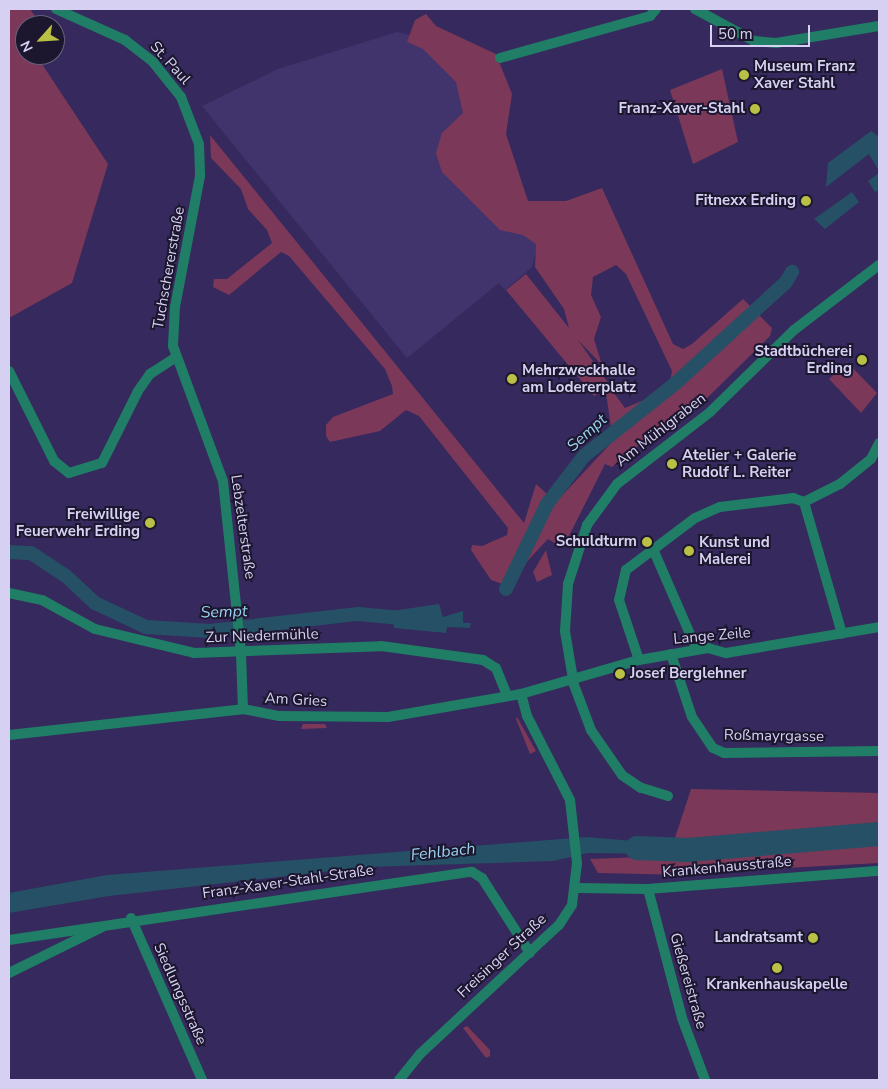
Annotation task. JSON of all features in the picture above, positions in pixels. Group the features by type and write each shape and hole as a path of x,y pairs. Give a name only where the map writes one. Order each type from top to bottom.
{"street":[{"name":"St. Paul","path":"56,9 126,40 150,59 181,97 194,126"},
{"path":"500,58 650,16 656,9"},
{"path":"695,9 747,40 776,43 879,26"},
{"name":"Tuchschererstraße","path":"176,357 172,331 175,307 200,176 194,126"},
{"name":"Am Mühlgraben","path":"668,796 641,788 622,775 587,722 572,676 565,632 568,578 587,525 617,484 710,412 794,330 879,264"},
{"path":"9,371 60,470 88,469 102,463 112,450 150,374 176,357"},
{"name":"Lebzelterstraße","path":"176,357 223,481 241,650 243,709"},
{"path":"639,660 622,616 620,585 626,570 695,518 720,507 793,498 804,502 840,484 870,459 879,444"},
{"path":"804,502 842,634"},
{"path":"653,549 696,650"},
{"name":"Zur Niedermühle","path":"9,593 42,600 95,629 194,653 381,646 483,660 496,668 507,695"},
{"name":"Lange Zeile","path":"521,694 572,676 671,654 696,650 726,653 879,628"},
{"name":"Roßmayrgasse","path":"671,654 692,717 713,748 724,753 879,751"},
{"name":"Am Gries","path":"9,735 243,709 279,716 388,716 521,694"},
{"name":"Freisinger Straße","path":"399,1080 420,1054 559,925 577,888 575,824 567,793 527,716 521,694"},
{"name":"Franz-Xaver-Stahl-Straße","path":"9,940 131,918 472,872 482,878 530,953"},
{"name":"Krankenhausstraße","path":"577,888 648,889 879,872"},
{"name":"Gießereistraße","path":"648,889 682,1018 704,1080"},
{"name":"Siedlungsstraße","path":"131,918 201,1078"},
{"path":"9,973 111,922"},
{"path":"190,1080 201,1078"}],"shaded area":[{"path":"9,9 30,9 34,15 15,15 15,65 43,65 108,164 72,283 9,318"},
{"path":"426,14 436,26 496,54 512,94 506,134 528,201 566,201 602,188 673,344 683,349 692,344 743,299 772,328 770,336 701,404 679,413 612,467 605,464 563,548 548,539 505,585 491,580 471,550 472,545 482,546 507,535 508,528 419,416 406,410 380,431 330,442 326,436 326,425 333,417 393,394 392,386 385,369 289,256 281,252 229,295 213,287 214,279 227,279 272,243 267,230 248,209 241,189 211,158 210,135 524,523 536,484 556,502 613,441 606,393 611,389 625,408 651,397 670,381 672,371 626,274 616,265 593,277 591,295 601,317 594,339 602,365 578,340 611,387 594,396 506,290 526,274 569,328 564,309 535,267 536,244 523,235 500,230 442,172 436,153 442,133 463,113 456,82 423,49 407,42 415,20"},
{"path":"397,32 428,39 463,77 538,242 532,267 505,290 499,283 407,358 202,106 278,69"},
{"path":"722,69 738,142 693,164 670,90"},
{"path":"847,362 877,393 861,413 829,379"},
{"path":"546,550 552,575 537,582 533,572"},
{"path":"517,717 536,751 530,754 516,719"},
{"path":"303,724 325,724 327,728 301,729"},
{"path":"691,789 879,793 879,863 767,869 767,864 757,865 757,870 685,875 598,873 590,859 669,856"},
{"path":"467,1026 490,1050 490,1056 486,1058 463,1028"}],"water":[{"path":"871,131 879,137 879,171 869,154 826,187 828,163"},
{"path":"879,173 879,190 875,192 868,181"},
{"path":"852,192 859,202 825,229 814,219"},
{"path":"439,604 443,617 463,611 463,623 471,623 470,628 447,627 446,633 394,628 392,611"},
{"path":"586,837 670,844 670,849 668,854 588,853 553,861 366,867 109,896 9,913 9,893 107,875"}],"waterway":[{"name":"Sempt","path":"506,589 547,504 584,456 677,382 786,282 792,272"},
{"name":"Sempt","path":"9,552 31,553 66,576 95,603 146,627 210,631 358,614 412,619"},
{"name":"Fehlbach","path":"637,848 688,850 879,834"}],"place":[{"name":"Museum Franz Xaver Stahl","path":"744,75"},
{"name":"Franz-Xaver-Stahl","path":"755,109"},
{"name":"Fitnexx Erding","path":"806,201"},
{"name":"Stadtbücherei Erding","path":"862,360"},
{"name":"Mehrzweckhalle am Lodererplatz","path":"512,379"},
{"name":"Atelier + Galerie Rudolf L. Reiter","path":"672,464"},
{"name":"Freiwillige Feuerwehr Erding","path":"150,523"},
{"name":"Schuldturm","path":"647,542"},
{"name":"Kunst und Malerei","path":"689,551"},
{"name":"Josef Berglehner","path":"620,674"},
{"name":"Landratsamt","path":"813,938"},
{"name":"Krankenhauskapelle","path":"777,968"}]}
